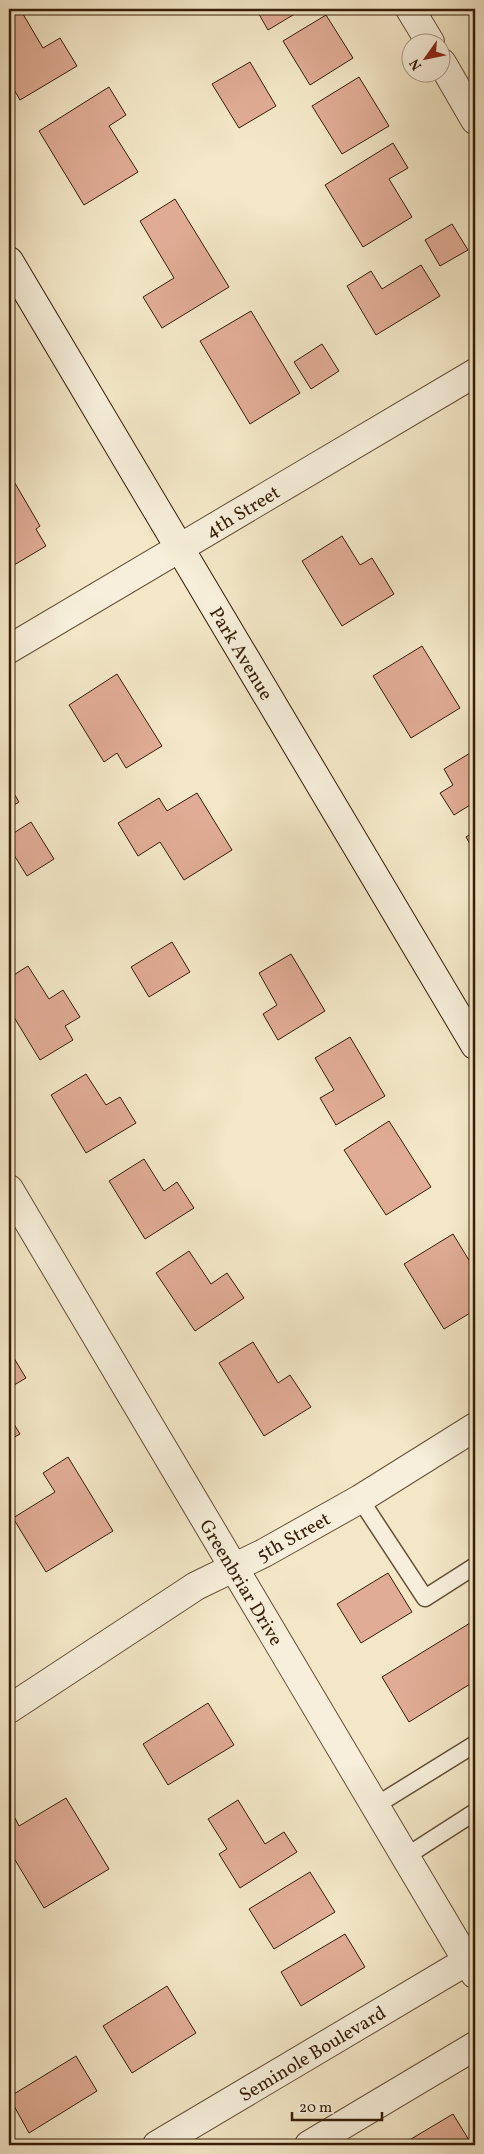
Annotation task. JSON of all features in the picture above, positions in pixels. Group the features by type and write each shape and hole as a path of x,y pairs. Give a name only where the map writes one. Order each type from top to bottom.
{"street":[{"path":"410,9 424,32"},
{"path":"452,80 475,120"},
{"name":"Park Avenue","path":"9,261 475,1045"},
{"name":"4th Street","path":"9,650 475,373"},
{"name":"Greenbriar Drive","path":"9,1189 471,1968"},
{"name":"5th Street","path":"9,1710 196,1586 234,1569 360,1498 475,1427"},
{"name":"Seminole Boulevard","path":"157,2145 471,1968"},
{"path":"309,2145 475,2046"}],"lane":[{"path":"360,1498 425,1598 475,1566"},
{"path":"375,1806 475,1744"},
{"path":"406,1857 475,1812"}],"building":[{"path":"20,9 43,48 60,38 77,66 20,100 9,81 9,16"},
{"path":"256,9 303,9 268,30"},
{"path":"326,15 353,58 310,85 283,41"},
{"path":"250,62 276,106 239,128 212,84"},
{"path":"359,77 389,126 342,154 312,106"},
{"path":"109,87 126,115 109,126 138,172 84,205 39,131"},
{"path":"393,143 408,168 389,179 412,217 363,247 325,185"},
{"path":"175,199 229,287 162,328 143,297 174,278 140,221"},
{"path":"452,224 468,250 440,266 425,240"},
{"path":"421,265 440,296 376,335 347,286 371,271 382,289"},
{"path":"251,311 300,393 250,424 200,341"},
{"path":"322,344 339,371 311,389 294,362"},
{"path":"9,473 40,526 36,529 46,546 9,568"},
{"path":"342,536 360,565 372,558 394,594 342,626 302,561"},
{"path":"422,646 460,708 411,738 373,676"},
{"path":"117,674 162,746 126,768 117,753 104,762 69,705"},
{"path":"475,750 475,802 454,815 440,793 453,785 444,769"},
{"path":"9,785 19,802 9,808"},
{"path":"197,793 232,850 184,880 160,842 138,856 118,823 159,798 167,811"},
{"path":"31,822 54,859 27,876 9,847 9,836"},
{"path":"475,831 475,853 466,837"},
{"path":"172,942 190,972 149,997 131,967"},
{"path":"291,954 325,1011 278,1040 263,1014 277,1005 259,973"},
{"path":"28,966 49,999 63,990 80,1017 65,1026 73,1040 40,1060 9,1009 9,978"},
{"path":"350,1037 385,1096 336,1125 320,1098 334,1090 315,1058"},
{"path":"86,1074 106,1105 120,1097 136,1123 86,1153 51,1095"},
{"path":"389,1121 431,1187 386,1215 344,1150"},
{"path":"144,1159 164,1191 177,1182 194,1208 145,1239 109,1181"},
{"path":"453,1234 475,1270 475,1310 444,1329 404,1264"},
{"path":"189,1251 211,1284 227,1273 244,1298 195,1331 156,1273"},
{"path":"253,1342 278,1383 290,1375 311,1407 264,1436 219,1363"},
{"path":"9,1350 26,1378 9,1388"},
{"path":"9,1416 20,1434 9,1440"},
{"path":"68,1457 113,1531 46,1572 13,1518 55,1492 43,1473"},
{"path":"388,1573 412,1612 361,1643 337,1604"},
{"path":"475,1620 475,1681 409,1722 382,1677"},
{"path":"208,1703 234,1745 168,1785 143,1744"},
{"path":"66,1798 109,1869 44,1908 9,1850 9,1821 15,1818 19,1826"},
{"path":"238,1800 265,1844 284,1832 297,1852 240,1888 219,1854 227,1849 208,1819"},
{"path":"310,1872 335,1912 274,1949 249,1909"},
{"path":"345,1934 365,1967 301,2006 281,1972"},
{"path":"167,1986 196,2033 132,2073 103,2026"},
{"path":"76,2056 97,2091 29,2133 9,2097"},
{"path":"453,2114 472,2145 401,2145"}]}
